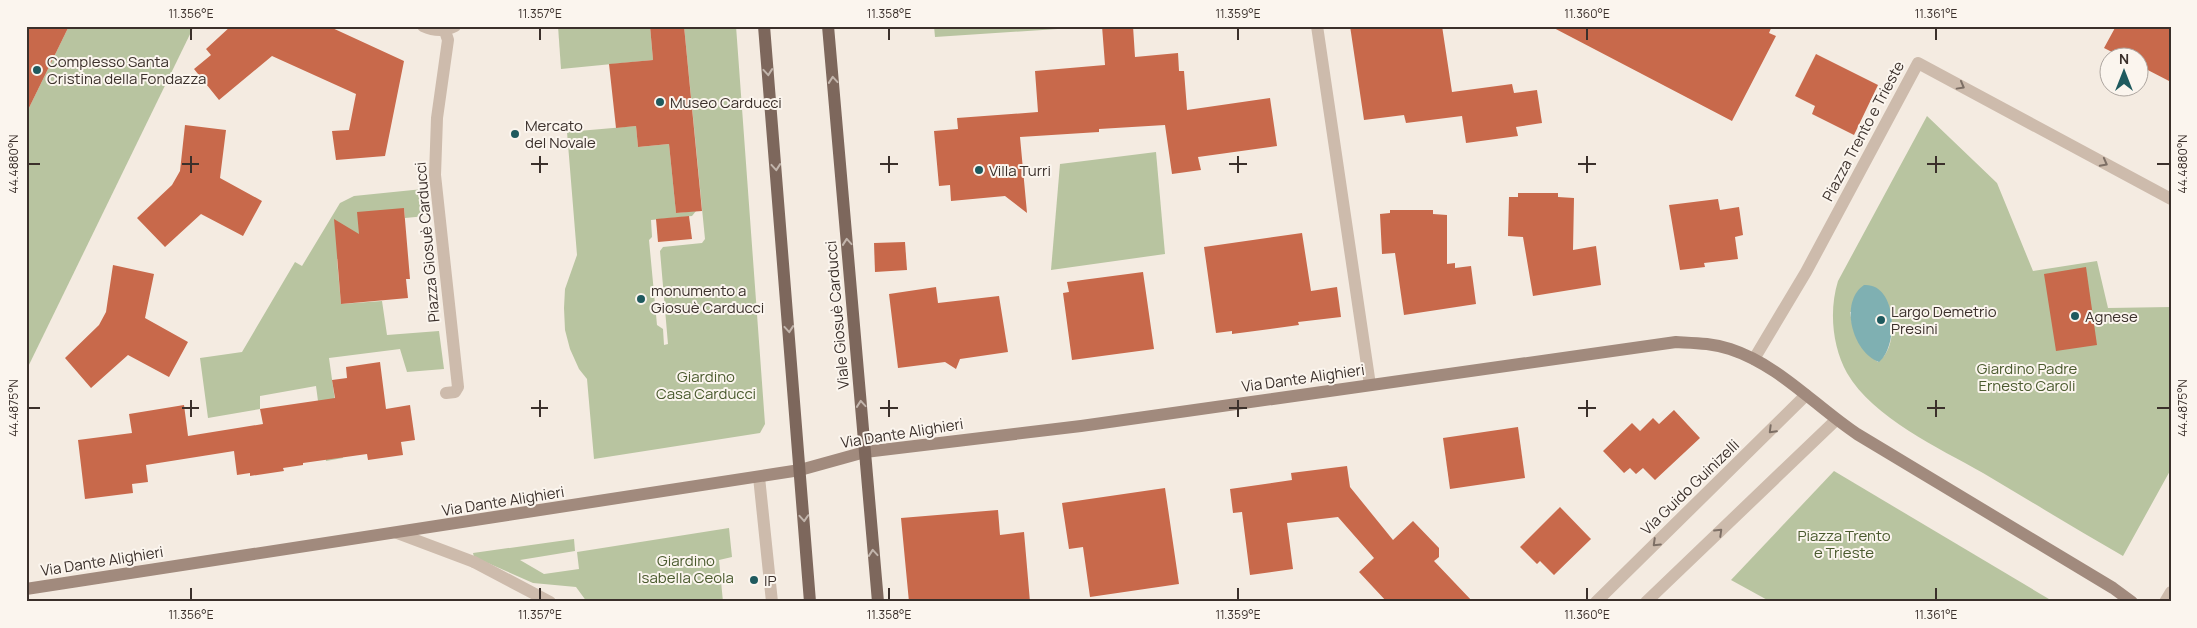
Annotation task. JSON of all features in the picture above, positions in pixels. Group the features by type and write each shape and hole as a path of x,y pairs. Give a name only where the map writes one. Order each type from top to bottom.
{"main road":[{"path":"764,26 810,602"},
{"name":"Viale Giosuè Carducci","path":"828,26 878,602"}],"street":[{"path":"423,26 432,30 450,29"},
{"path":"1317,26 1370,385"},
{"name":"Piazza Giosuè Carducci","path":"446,393 455,392 458,387 435,175 437,118 450,29"},
{"name":"Piazza Trento e Trieste","path":"1754,359 1806,272 1918,62 2171,199"},
{"name":"Via Dante Alighieri","path":"26,589 759,477 800,470 865,452 1081,426 1676,342 1706,344 1730,349 1754,359"},
{"path":"1754,359 1780,375 1836,420 2113,588 2132,602"},
{"name":"Via Guido Guinizelli","path":"1596,602 1806,395"},
{"path":"1646,602 1836,420"},
{"path":"759,477 772,602"},
{"path":"396,533 474,562 550,602"},
{"path":"2166,602 2171,592"}],"green space":[{"path":"69,26 194,26 26,371 26,114"},
{"path":"558,26 650,26 653,60 561,69"},
{"name":"Giardino Casa Carducci","path":"684,26 736,26 765,424 760,433 594,459 587,379 579,369 570,349 565,330 565,289 577,255 567,132 636,126 638,147 669,144 676,213 696,211 692,216 651,220 652,237 649,240 657,325 663,329 664,345 668,344 660,251 663,247 702,243 705,239"},
{"path":"934,26 1088,26 1088,27 935,37"},
{"name":"Giardino Padre Ernesto Caroli","path":"1927,116 1997,183 2033,271 2097,261 2108,308 2171,307 2171,469 2123,556 1927,442 1890,418 1873,404 1847,373 1838,351 1833,316 1838,281","holes":["1889,308 1891,315 1890,344 1878,362 1861,346 1853,328 1850,312"]},
{"path":"1156,152 1165,254 1051,270 1060,164"},
{"path":"423,189 426,216 405,218 404,208 361,257 337,259 341,304 382,301 387,335 439,331 444,369 407,372 400,349 329,358 343,458 326,461 316,386 260,396 260,409 208,418 200,358 242,352 295,262 302,266 340,203 354,196"},
{"name":"Piazza Trento e Trieste","path":"1834,471 2054,602 1771,602 1731,580"},
{"name":"Giardino Isabella Ceola","path":"729,528 732,557 719,560 723,602 587,602 576,587 533,583 474,557 473,553 574,539 575,551 520,560 544,574 579,569 577,552"}],"water":[{"path":"1864,285 1875,287 1883,294 1889,304 1892,330 1890,343 1879,362 1870,357 1862,348 1852,326 1852,303 1856,293"}],"building":[{"name":"Complesso Santa Cristina della Fondazza","path":"26,26 69,26 26,114"},
{"path":"231,26 328,26 404,61 385,156 336,160 332,131 349,130 356,94 272,56 219,100 194,69 211,55 206,49"},
{"path":"650,26 684,26 702,211 676,213 669,144 638,147 636,126 616,128 609,64 653,60"},
{"path":"1102,26 1133,26 1135,57 1178,53 1179,71 1184,71 1187,110 1270,98 1277,146 1198,157 1201,170 1172,174 1165,125 1099,129 1099,132 1020,137 1027,213 1005,196 951,201 950,185 939,186 934,131 958,129 957,118 1038,112 1035,71 1105,65"},
{"path":"1350,26 1442,26 1452,92 1512,84 1514,93 1537,90 1542,123 1516,127 1518,136 1466,143 1462,116 1406,123 1404,115 1364,120"},
{"path":"1550,26 1772,26 1769,33 1776,36 1732,121"},
{"path":"2116,26 2171,26 2171,82 2150,71 2150,48 2104,48"},
{"path":"1816,54 1878,85 1854,135 1812,114 1815,106 1795,96"},
{"path":"185,125 226,130 220,178 262,201 243,236 201,214 165,247 137,218 172,185 180,171"},
{"path":"1518,193 1558,193 1558,197 1574,198 1573,250 1596,246 1601,285 1533,296 1523,237 1508,236 1509,197 1518,197"},
{"path":"1718,199 1720,210 1739,207 1743,235 1735,237 1738,259 1704,263 1705,267 1680,270 1669,205"},
{"path":"404,208 410,279 406,279 408,298 341,304 334,219 359,234 357,212"},
{"path":"1390,210 1433,210 1433,214 1447,215 1447,264 1455,263 1455,268 1471,266 1476,304 1404,315 1395,253 1382,254 1380,214 1390,213"},
{"path":"689,216 692,239 658,242 656,219"},
{"path":"1302,233 1311,291 1337,287 1341,317 1298,322 1299,325 1232,334 1232,331 1216,333 1204,247"},
{"path":"905,242 907,270 875,272 874,243"},
{"path":"113,265 154,274 145,318 188,342 169,377 128,355 91,388 65,358 99,325 106,312"},
{"path":"2086,267 2097,345 2056,351 2044,274"},
{"path":"1143,272 1154,349 1072,360 1063,293 1069,292 1067,282"},
{"path":"936,287 938,303 999,296 1008,352 960,359 956,369 945,362 898,368 889,294"},
{"path":"380,362 386,409 410,405 415,440 401,442 403,455 368,460 367,454 303,463 303,465 283,468 284,471 250,476 250,473 237,475 234,451 146,465 148,482 132,484 133,493 85,499 78,440 132,433 129,414 184,405 188,436 263,424 260,409 335,398 332,380 347,378 346,367"},
{"path":"1674,410 1700,438 1655,480 1643,468 1636,474 1630,468 1624,473 1603,451 1632,423 1640,431 1653,418 1659,424"},
{"path":"1518,427 1525,478 1450,489 1443,438"},
{"path":"1347,466 1350,487 1393,540 1413,521 1439,548 1439,557 1434,561 1473,602 1387,602 1359,572 1374,558 1338,517 1287,523 1293,569 1250,575 1242,512 1233,513 1230,489 1292,480 1291,473"},
{"path":"1165,488 1179,584 1090,597 1083,547 1069,549 1062,503"},
{"path":"1560,507 1591,539 1554,575 1540,561 1537,564 1520,547"},
{"path":"998,510 1000,535 1024,532 1030,602 909,602 901,518"}],"place":[{"name":"Complesso Santa Cristina della Fondazza","path":"37,70"},
{"name":"Museo Carducci","path":"660,102"},
{"name":"Mercato del Novale","path":"515,134"},
{"name":"Villa Turri","path":"979,170"},
{"name":"monumento a Giosuè Carducci","path":"641,299"},
{"name":"Agnese","path":"2075,316"},
{"name":"Largo Demetrio Presini","path":"1881,320"},
{"name":"IP","path":"754,580"}]}
